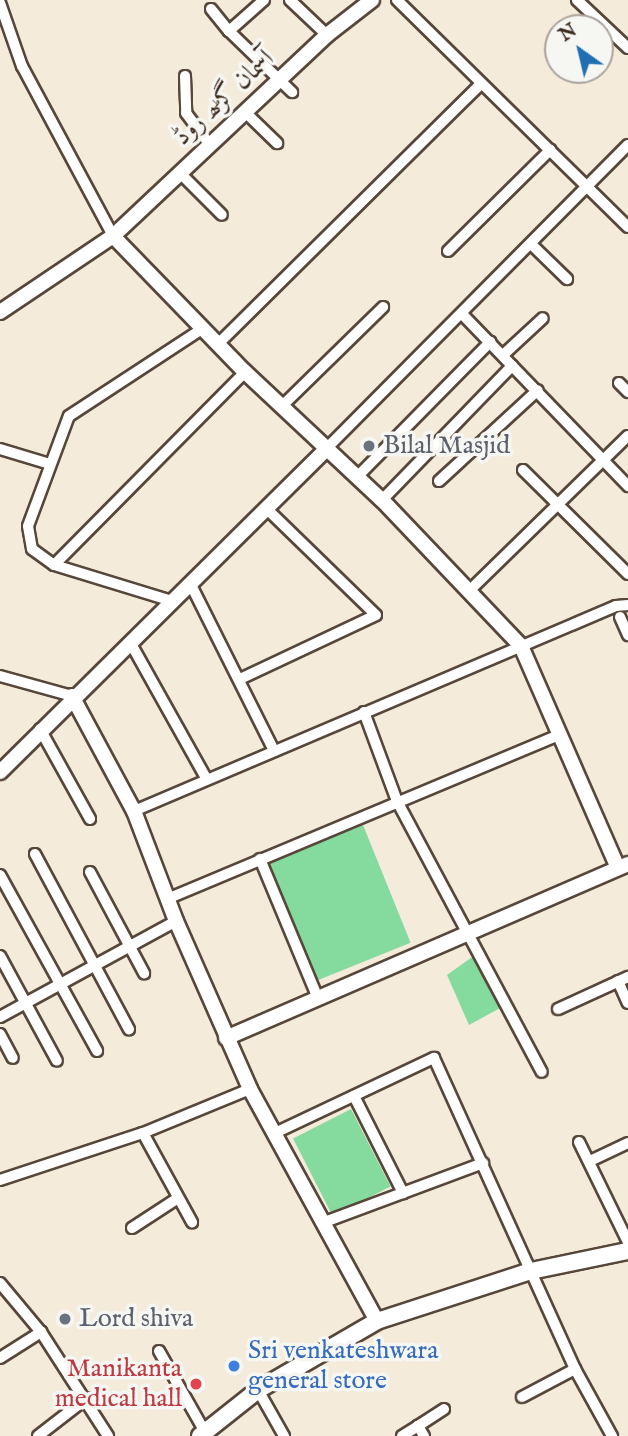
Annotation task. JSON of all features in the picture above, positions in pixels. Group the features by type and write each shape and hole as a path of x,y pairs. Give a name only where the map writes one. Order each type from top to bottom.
{"main road":[{"path":"203,1434 258,1390 377,1321 531,1271 628,1251"}],"street":[{"path":"229,31 264,0"},
{"path":"290,0 327,35"},
{"name":"آسمان گڑھ روڈ","path":"0,312 113,236 327,35 372,0"},
{"path":"397,0 479,86 550,150 628,227"},
{"path":"577,0 628,48"},
{"path":"0,4 22,66 113,236 245,372 325,450 382,500 521,646 623,866 226,1038"},
{"path":"211,9 229,31 292,92"},
{"path":"186,76 186,113 210,145"},
{"path":"218,344 479,86"},
{"path":"245,112 277,143"},
{"path":"0,772 72,696 463,315 628,145"},
{"path":"448,251 550,150"},
{"path":"180,173 222,215"},
{"path":"532,245 567,279"},
{"path":"281,407 383,307"},
{"path":"463,315 628,486"},
{"path":"503,355 542,318"},
{"path":"172,601 54,565 32,549 28,537 50,464 69,416 202,329"},
{"path":"357,477 490,342"},
{"path":"382,500 512,366"},
{"path":"54,565 245,372"},
{"path":"619,383 628,392"},
{"path":"439,481 537,390"},
{"path":"469,591 628,436"},
{"path":"0,449 50,464"},
{"path":"523,470 628,574"},
{"path":"240,679 376,615 266,508"},
{"path":"190,583 274,751"},
{"path":"134,811 206,778 615,606 628,605"},
{"path":"620,617 628,635"},
{"path":"130,642 206,778"},
{"path":"0,676 72,696 134,811 176,921 250,1089 377,1321"},
{"path":"364,712 397,801 541,1072"},
{"path":"40,729 90,819"},
{"path":"167,899 561,734"},
{"path":"35,854 129,1028"},
{"path":"260,859 318,998"},
{"path":"90,872 144,974"},
{"path":"0,875 97,1051"},
{"path":"0,1017 176,921"},
{"path":"0,956 27,1001 57,1061"},
{"path":"558,1009 623,979 628,1003"},
{"path":"0,1034 13,1058"},
{"path":"275,1133 434,1058 575,1368 612,1436"},
{"path":"0,1180 143,1133 250,1089"},
{"path":"354,1096 403,1193"},
{"path":"143,1133 192,1222"},
{"path":"579,1142 628,1242"},
{"path":"590,1161 628,1143"},
{"path":"322,1223 483,1163"},
{"path":"132,1228 178,1198"},
{"path":"0,1283 41,1332 88,1398 108,1436"},
{"path":"0,1358 41,1332"},
{"path":"159,1351 203,1434"},
{"path":"522,1397 575,1368"},
{"path":"258,1390 284,1436"},
{"path":"38,1436 88,1398"},
{"path":"402,1436 421,1431 444,1409"}],"green space":[{"path":"363,825 411,943 310,984 262,866"},
{"path":"475,955 502,1007 469,1025 447,975"},
{"path":"351,1109 390,1187 333,1216 293,1139"}],"place":[{"name":"Bilal Masjid","path":"369,446"},
{"name":"Lord shiva","path":"65,1319"},
{"name":"Sri venkateshwara general store","path":"234,1366"},
{"name":"Manikanta medical hall","path":"196,1384"}]}
